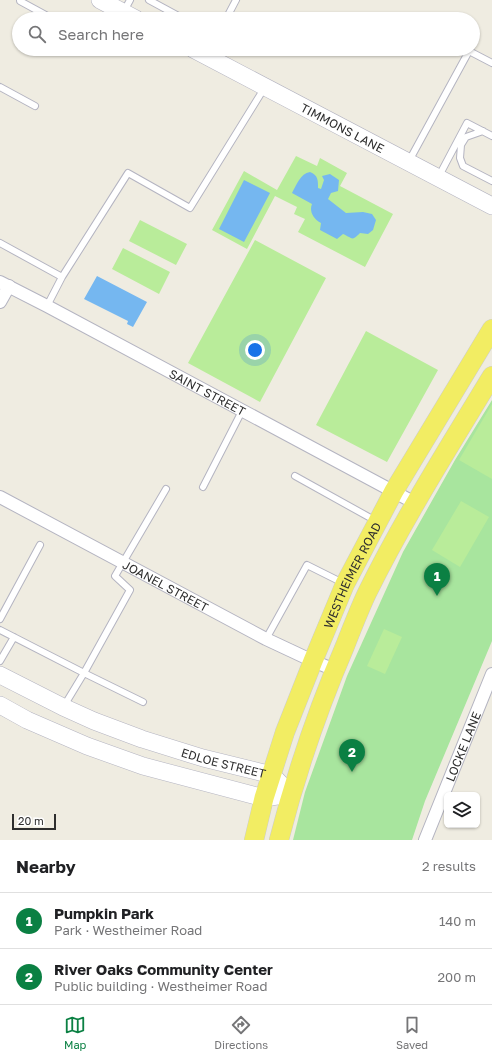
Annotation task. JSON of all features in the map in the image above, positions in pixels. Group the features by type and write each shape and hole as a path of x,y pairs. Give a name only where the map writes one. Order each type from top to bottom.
{"main road":[{"path":"100,0 130,10"},
{"name":"TIMMONS LANE","path":"212,56 265,87 492,206"},
{"name":"WESTHEIMER ROAD","path":"254,840 264,798 285,732 345,584 394,491 492,329"},
{"path":"475,358 492,370"},
{"name":"WESTHEIMER ROAD","path":"279,840 290,794 308,740 367,594 415,503 492,376"},
{"name":"EDLOE STREET","path":"0,675 94,721 142,739 203,758 272,775 290,794"},
{"name":"EDLOE STREET","path":"0,705 27,720 87,746 142,766 264,798 290,794"}],"street":[{"name":"SAINT STREET","path":"4,284 415,503"},
{"path":"0,302 4,284"},
{"name":"JOANEL STREET","path":"0,497 266,639 335,670"},
{"name":"LOCKE LANE","path":"425,840 492,674"}],"lane":[{"path":"20,0 40,12"},
{"path":"149,0 171,12"},
{"path":"230,12 236,0"},
{"path":"408,162 467,56"},
{"path":"477,56 492,63"},
{"path":"0,87 35,106"},
{"path":"47,306 62,277 128,173 190,208 265,87"},
{"path":"439,178 467,123 492,136"},
{"path":"483,132 466,137 461,145 460,158 463,166 492,181"},
{"path":"0,243 62,277"},
{"path":"203,487 242,410"},
{"path":"295,476 377,522"},
{"path":"64,707 130,590 115,576 166,489"},
{"path":"0,619 40,545"},
{"path":"266,639 307,565 345,584"},
{"path":"0,630 143,702"},
{"path":"0,661 14,637"}],"green space":[{"path":"296,156 317,166 320,158 347,173 340,186 393,214 365,267 298,232 305,219 294,214 297,207 275,196 247,249 212,230 244,171 277,190"},
{"path":"140,220 187,244 176,265 129,241"},
{"path":"255,240 326,278 260,402 188,363"},
{"path":"123,248 170,272 159,294 112,269"},
{"path":"366,331 438,370 387,462 316,425"},
{"path":"492,400 492,641 425,801 412,840 293,840 305,792 347,676 403,552 455,460"},
{"path":"492,404 492,479 459,460"},
{"path":"461,501 489,517 460,567 432,550"},
{"path":"384,629 402,637 385,674 367,666"}],"water":[{"path":"310,172 316,176 318,180 318,188 321,189 324,180 322,176 330,174 339,180 338,191 331,193 328,199 346,213 363,212 372,214 376,220 373,230 368,234 360,233 355,238 350,238 343,234 337,239 320,230 321,223 312,215 312,204 292,193 301,177"},
{"path":"244,180 270,193 244,242 219,229"},
{"path":"97,276 147,302 133,327 127,324 128,321 84,299"}],"place":[{"name":"Pumpkin Park","path":"437,596"},
{"name":"River Oaks Community Center","path":"352,772"}]}
